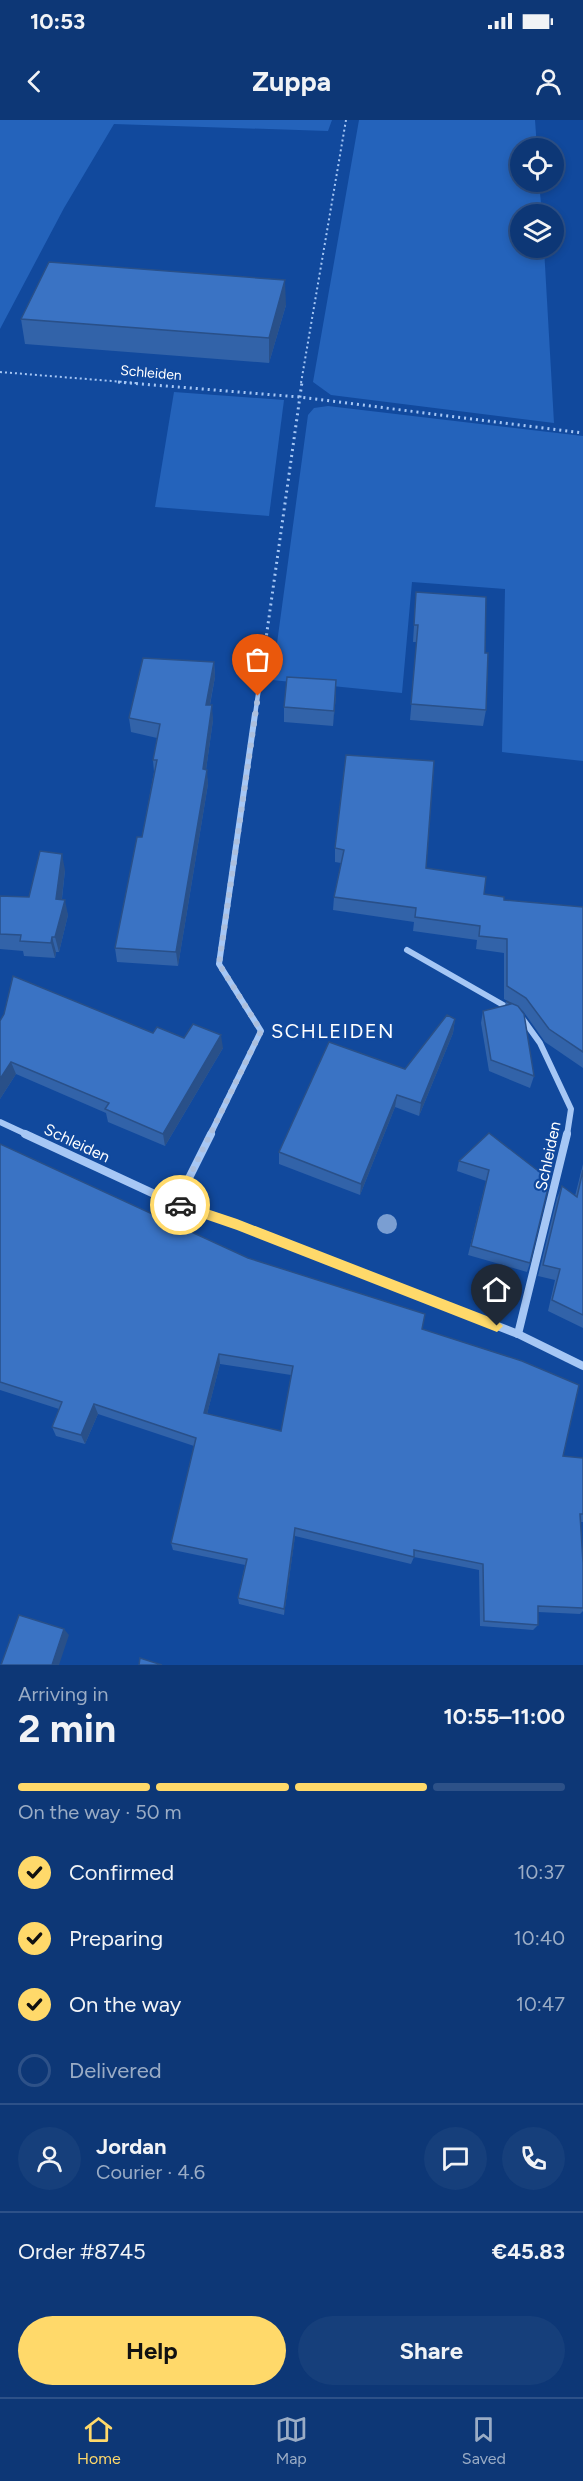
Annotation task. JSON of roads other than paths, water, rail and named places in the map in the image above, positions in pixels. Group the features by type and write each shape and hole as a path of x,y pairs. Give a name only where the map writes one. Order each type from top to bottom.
{"street":[{"path":"176,1204 261,1031 219,964 261,674"},
{"name":"Schleiden","path":"407,950 519,1014 540,1043 571,1109 564,1154 518,1334"},
{"name":"Schleiden","path":"0,1122 176,1204 237,1224 518,1334 583,1366"}],"district":[{"name":"SCHLEIDEN","path":"333,1031"}]}
